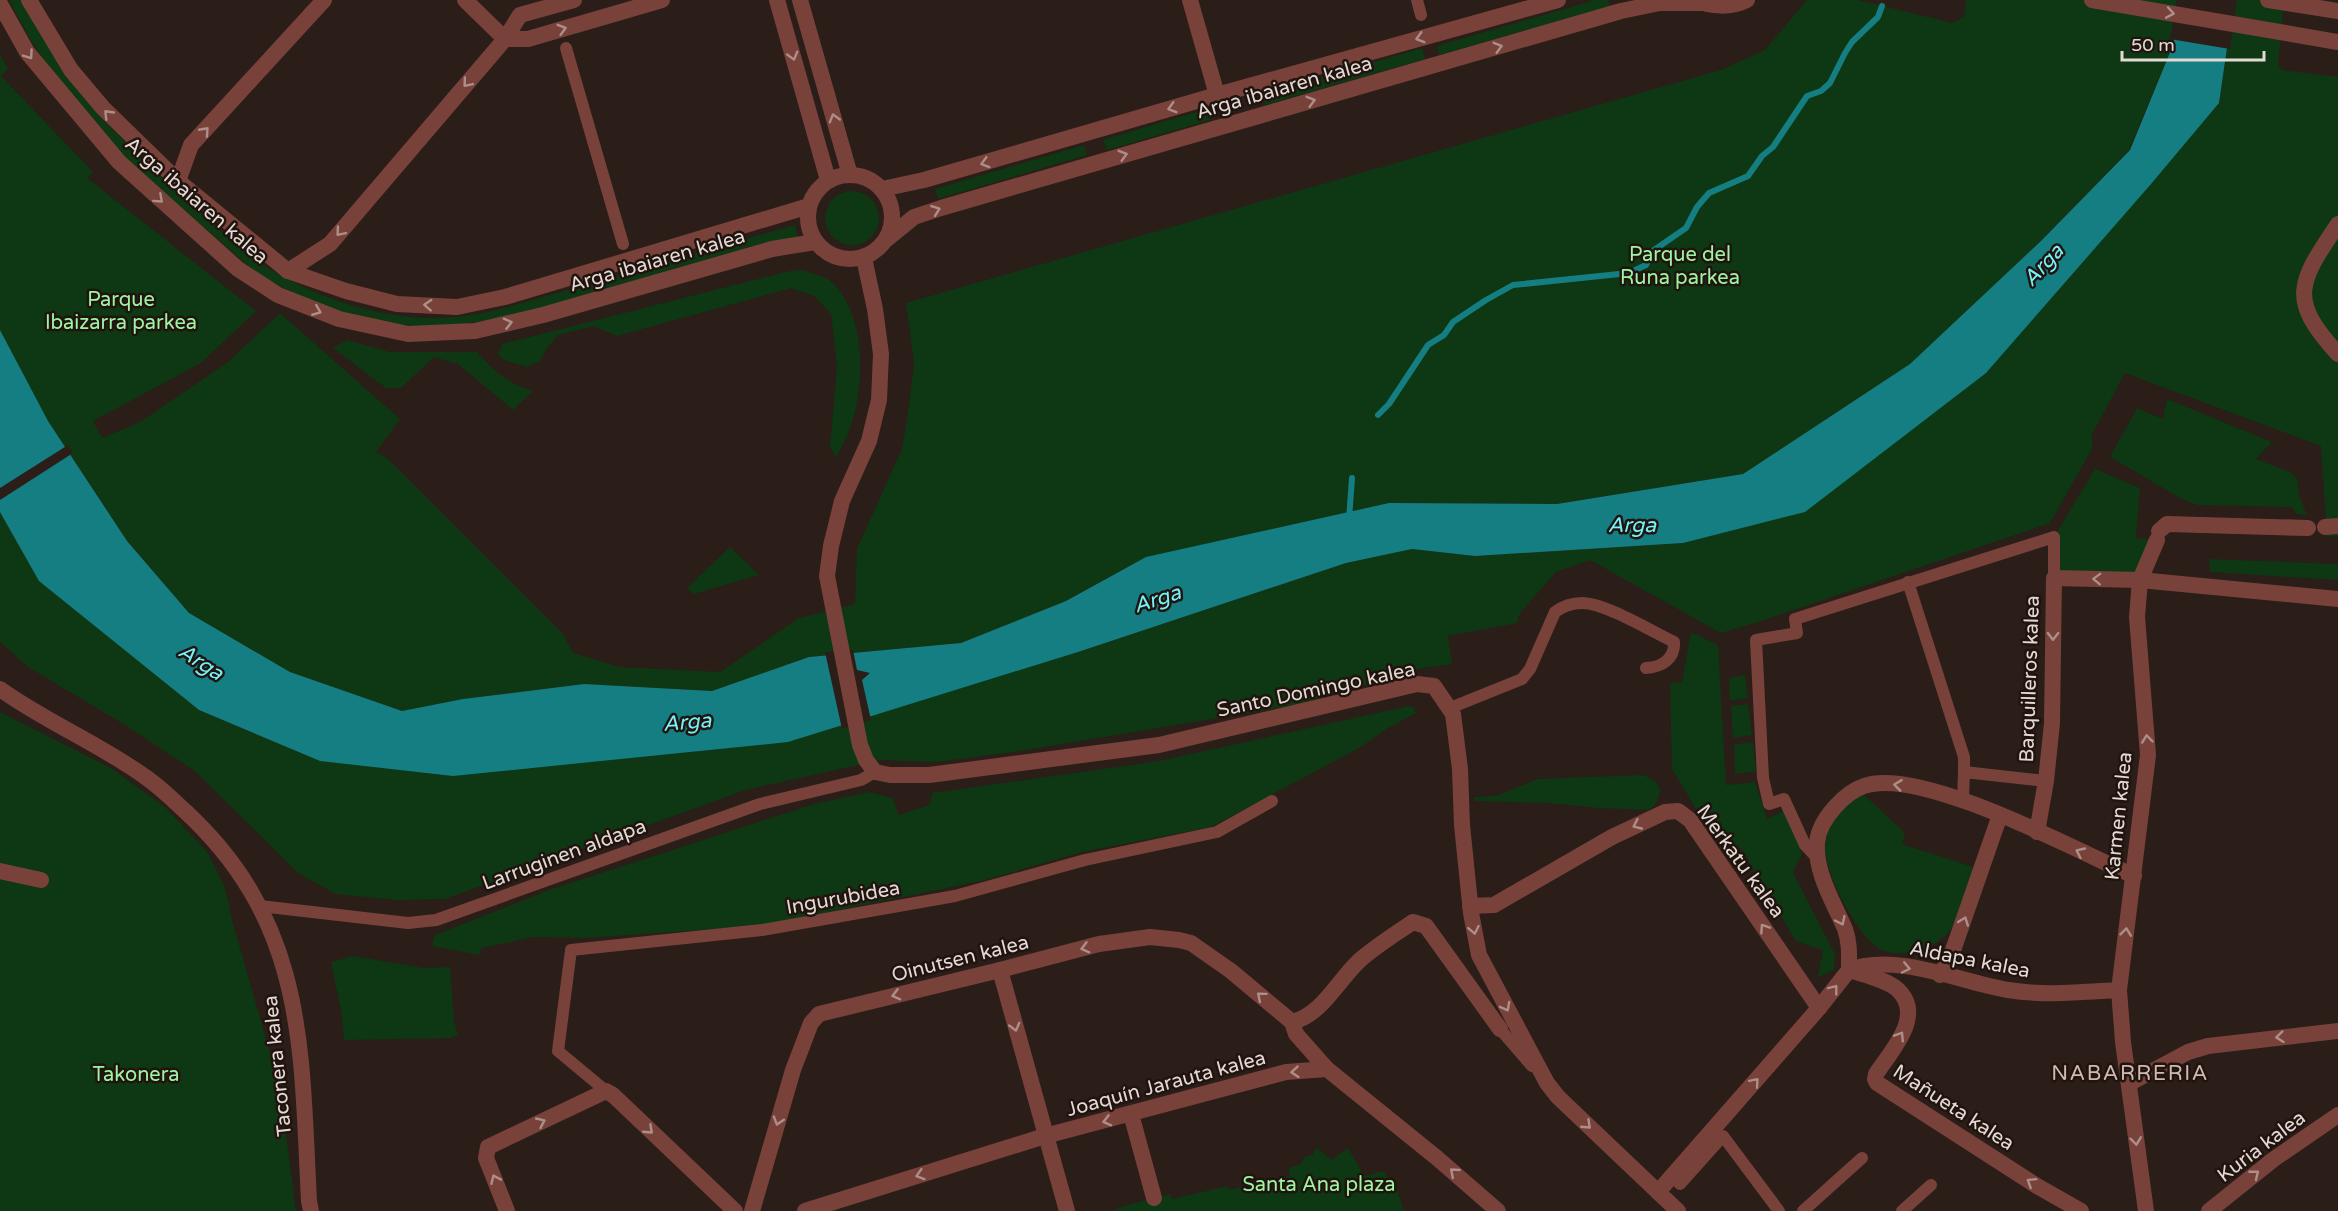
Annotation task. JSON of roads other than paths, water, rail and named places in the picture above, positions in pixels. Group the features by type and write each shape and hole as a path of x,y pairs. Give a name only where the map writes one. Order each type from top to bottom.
{"street":[{"name":"Arga ibaiaren kalea","path":"29,0 70,70 103,108 178,181 288,271 346,291 397,304 457,307 505,297 809,206"},
{"path":"178,181 192,145 324,0"},
{"path":"465,0 505,39 528,39 662,0"},
{"path":"288,271 330,244 505,39 520,15 574,0"},
{"path":"777,0 828,180"},
{"path":"800,0 850,175"},
{"path":"1190,0 1217,95"},
{"path":"1417,0 1421,15"},
{"name":"Arga ibaiaren kalea","path":"882,189 924,180 1558,0"},
{"name":"Arga ibaiaren kalea","path":"887,239 914,217 962,201 1621,11 1660,3 1698,2 1722,6 1747,0"},
{"path":"2092,0 2338,42"},
{"path":"2268,0 2338,11"},
{"name":"Arga ibaiaren kalea","path":"0,4 27,52 118,162 275,300 339,319 408,333 475,331 543,315 772,249 815,242"},
{"path":"566,48 623,244"},
{"path":"850,175 873,181 882,189 889,200 892,226 881,247 864,258 850,260 837,258 825,252 815,242 808,225 809,206 813,196 828,180 850,175"},
{"path":"2338,224 2312,262 2305,284 2305,310 2317,332 2338,354"},
{"path":"864,258 875,309 881,354 879,400 869,441 842,501 831,546 827,576 834,621 867,759"},
{"name":"Karmen kalea","path":"2146,1211 2123,1042 2119,990 2148,755 2137,617 2140,580 2158,536 2167,524 2307,528"},
{"path":"1818,859 1805,845 1784,799 1769,804 1765,786 1756,639 1797,633 1795,619 2054,537 2054,578"},
{"name":"Barquilleros kalea","path":"2037,832 2046,781 2052,723 2054,578 2140,580 2338,599"},
{"path":"1908,582 1964,757 1963,800"},
{"path":"1450,708 1522,679 1530,669 1555,612 1571,604 1597,605 1674,642 1675,650 1671,658 1655,668 1646,668"},
{"name":"Santo Domingo kalea","path":"867,759 890,776 929,775 1159,745 1417,684 1434,686 1450,708 1456,735 1461,825 1470,906 1479,955 1547,1083"},
{"name":"Taconera kalea","path":"0,689 25,707 112,754 147,777 212,835 240,870 260,906 281,957 296,1014 302,1066 311,1211"},
{"name":"Larruginen aldapa","path":"260,906 408,923 436,920 760,804 861,780 867,759"},
{"path":"1964,772 2046,781"},
{"path":"1658,1192 1819,1008 1849,970 1847,938 1832,903 1818,859 1817,842 1821,826 1852,791 1865,785 1883,783 1931,790 2000,815 2134,876"},
{"path":"1765,786 1779,784"},
{"name":"Ingurubidea","path":"606,1091 558,1051 571,950 762,930 955,896 1085,860 1217,831 1272,801"},
{"name":"Merkatu kalea","path":"1470,906 1494,905 1612,837 1665,812 1678,811 1690,820 1819,1008"},
{"path":"1941,975 1951,956 1967,913 2000,815"},
{"path":"0,871 41,880"},
{"name":"Santo Domingo kalea","path":"1292,1022 1304,1019 1318,1007 1360,960 1413,922 1426,926 1500,1029 1557,1097 1678,1211"},
{"name":"Oinutsen kalea","path":"752,1211 793,1070 811,1023 819,1014 1099,944 1150,937 1179,940 1191,944 1231,971 1292,1022 1296,1034 1327,1069"},
{"name":"Aldapa kalea","path":"1849,970 1864,964 1893,965 2008,990 2033,993 2119,990"},
{"path":"1000,970 1067,1211"},
{"name":"Mañueta kalea","path":"1849,970 1897,989 1905,1000 1909,1016 1907,1026 1876,1074 1877,1083 2008,1168 2081,1211"},
{"path":"2130,1083 2188,1052 2208,1046 2338,1031"},
{"path":"1327,1069 1437,1158 1498,1211"},
{"name":"Joaquín Jarauta kalea","path":"805,1211 1045,1136 1286,1072 1327,1069"},
{"path":"507,1211 486,1158 488,1147 606,1091 613,1095 735,1211"},
{"path":"1131,1114 1154,1198"},
{"name":"Kuria kalea","path":"2209,1211 2274,1159 2336,1121"},
{"path":"1672,1176 1680,1184 1723,1136 1779,1211"},
{"path":"1803,1211 1862,1158"},
{"path":"1902,1211 1930,1185"}],"water":[{"name":"Arga","path":"2180,0 2234,0 2219,103 1986,373 1805,512 1683,543 1475,556 1412,549 1346,563 1078,652 788,742 453,776 320,761 199,710 39,581 0,512 0,330 48,421 127,541 189,613 290,672 402,711 463,699 584,684 712,691 809,657 961,643 1066,601 1146,557 1389,503 1557,504 1743,474 1910,364 2042,240 2130,150 2173,45"}],"waterway":[{"path":"1378,415 1389,404 1428,345 1444,335 1453,322 1486,300 1513,285 1629,273 1646,265 1654,250 1686,228 1697,207 1709,193 1748,176 1762,156 1773,147 1807,96 1821,91 1830,83 1852,42 1878,17 1882,6"},
{"path":"1349,519 1352,478"}],"district":[{"name":"NABARRERIA","path":"2130,1073"}],"park label":[{"name":"Parque del Runa parkea","path":"1680,266"},
{"name":"Parque Ibaizarra parkea","path":"121,310"},
{"name":"Takonera","path":"136,1074"},
{"name":"Santa Ana plaza","path":"1319,1184"}]}
